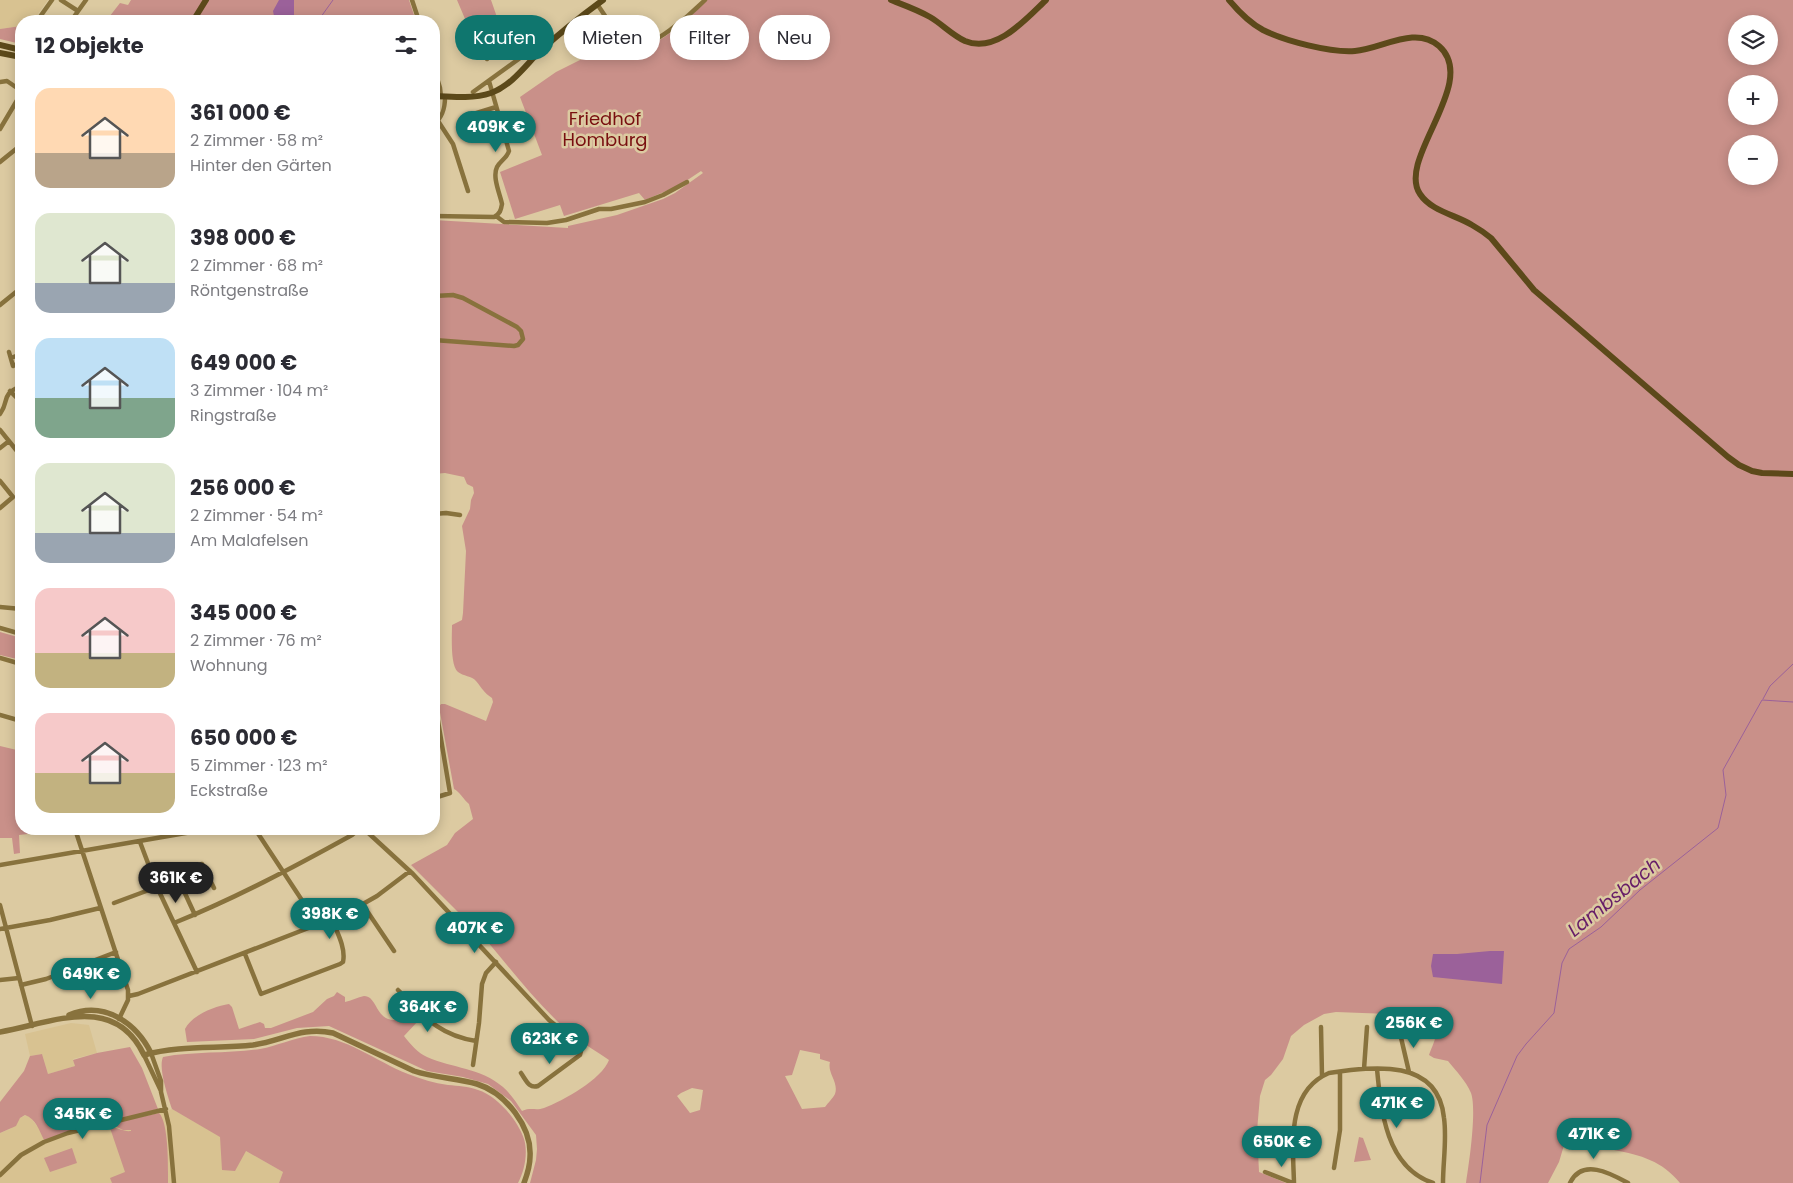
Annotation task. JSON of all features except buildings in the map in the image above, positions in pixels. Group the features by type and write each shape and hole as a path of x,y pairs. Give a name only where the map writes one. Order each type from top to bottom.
{"main road":[{"path":"197,15 207,0"},
{"path":"201,15 207,0"},
{"path":"891,0 931,18 961,39 979,44 994,40 1011,31 1046,0"},
{"path":"1229,0 1246,18 1263,30 1285,38 1332,50 1356,51 1413,37 1425,38 1438,45 1450,63 1451,76 1418,165 1416,180 1421,196 1435,208 1472,225 1487,235 1534,290 1561,315 1631,373 1702,437 1739,465 1745,469 1762,473 1793,474"},
{"path":"554,38 600,2"},
{"path":"0,45 15,52"},
{"path":"0,53 15,54"},
{"path":"440,97 477,96 492,92 508,83 528,60"}],"street":[{"path":"41,15 52,0"},
{"path":"61,0 78,11"},
{"path":"75,15 86,0"},
{"path":"412,0 417,15"},
{"path":"600,2 625,39 634,46 642,47 650,44 705,0"},
{"path":"473,92 517,60"},
{"path":"489,81 509,151 509,154 497,166 496,170 495,175 502,204 499,214 496,216"},
{"path":"0,82 7,82 15,86"},
{"path":"440,97 444,111 440,116"},
{"path":"0,129 15,107"},
{"path":"467,116 496,107"},
{"path":"440,127 453,144 468,191"},
{"path":"0,162 15,151"},
{"path":"440,216 496,216 504,222 559,221 599,209 612,209 645,202 687,182"},
{"path":"0,305 15,293"},
{"path":"440,296 453,295 463,298 517,328 521,331 523,339 518,345 514,346 440,340"},
{"path":"9,352 15,365"},
{"path":"11,358 15,356"},
{"path":"0,414 9,392 15,389"},
{"path":"9,392 15,397"},
{"path":"0,430 15,448"},
{"path":"0,448 9,441"},
{"path":"0,481 14,497 0,508"},
{"path":"440,514 460,515"},
{"path":"0,607 15,608"},
{"path":"0,628 15,632"},
{"path":"0,658 15,662"},
{"path":"0,715 15,719"},
{"path":"440,738 450,793 440,796"},
{"path":"77,835 127,986 129,996 118,1020"},
{"path":"0,866 173,835"},
{"path":"259,835 316,926"},
{"path":"174,923 283,873 350,835"},
{"path":"371,835 410,871 466,929 549,1020 582,1047 580,1055 538,1086 529,1085 521,1073"},
{"path":"140,842 156,885 197,972"},
{"path":"114,903 156,885 192,866 202,864 214,888"},
{"path":"129,996 332,920 363,905 410,871"},
{"path":"176,874 195,915"},
{"path":"0,904 32,1026"},
{"path":"363,905 394,951"},
{"path":"0,929 100,908"},
{"path":"245,954 261,994 343,962 342,947 332,920"},
{"path":"21,985 46,979 116,952"},
{"path":"473,1065 483,978 496,962"},
{"path":"0,980 19,978"},
{"path":"398,990 436,1027 456,1037 476,1042"},
{"path":"0,1032 32,1026 90,1010 101,1011 139,1033 151,1053 161,1081 161,1092"},
{"path":"118,1020 134,1036 161,1092 171,1140 174,1183"},
{"path":"1321,1027 1322,1076"},
{"path":"1364,1069 1367,1027"},
{"path":"1399,1029 1409,1072"},
{"path":"144,1055 186,1048 251,1045 300,1032 321,1031 340,1037 414,1071 478,1084 501,1097 516,1115 528,1138 530,1157 524,1183"},
{"path":"1264,1172 1294,1183 1296,1113 1308,1087 1322,1076 1364,1069 1397,1069 1409,1072 1428,1084 1438,1098 1442,1108 1445,1119 1442,1183"},
{"path":"1377,1069 1382,1112 1399,1158 1414,1173 1433,1183"},
{"path":"1334,1168 1340,1130 1340,1072"},
{"path":"0,1175 21,1155 44,1142 166,1109"},
{"path":"1570,1183 1578,1173 1589,1169 1606,1172 1628,1183"},
{"path":"1616,1177 1616,1183"}],"shaded area":[{"path":"0,0 48,0 37,15 15,15 15,27 0,29"},
{"path":"279,0 294,0 294,15 274,15 273,11"},
{"path":"1504,951 1502,984 1433,977 1431,966 1433,954"},
{"path":"71,1023 89,1025 97,1053 73,1059 75,1066 48,1074 42,1054 30,1056 25,1034"},
{"path":"158,1109 160,1113 172,1109 283,1172 279,1183 0,1183 0,1133 10,1129 20,1118 26,1115 37,1126 92,1126"}],"green space":[{"path":"131,0 409,0 414,15 111,15 120,3 128,5"},
{"path":"457,0 491,0 496,15 463,15"},
{"name":"Friedhof Homburg","path":"707,0 1793,0 1793,1183 1680,1183 1666,1169 1650,1160 1624,1152 1594,1147 1578,1138 1570,1137 1565,1142 1559,1162 1548,1183 1466,1183 1473,1124 1471,1093 1464,1080 1448,1061 1429,1055 1436,1032 1434,1024 1430,1020 1389,1014 1336,1012 1324,1014 1304,1025 1291,1036 1283,1059 1265,1080 1260,1096 1257,1131 1259,1172 1286,1183 530,1183 536,1160 536,1135 511,1101 488,1084 463,1077 427,1071 329,1026 297,1028 254,1039 187,1042 185,1029 188,1024 198,1015 217,1007 229,1004 232,1007 239,1029 260,1022 264,1024 265,1028 271,1028 313,1012 337,992 345,997 345,1002 364,996 369,997 381,1013 390,1020 397,1020 408,1008 412,1010 419,1020 404,1036 414,1048 427,1057 476,1072 494,1081 508,1092 522,1111 544,1108 571,1095 599,1075 609,1060 574,1036 528,990 487,941 488,926 485,920 466,920 411,865 447,845 455,833 473,819 469,804 454,789 440,706 445,704 486,721 493,702 492,698 474,679 455,669 453,657 452,625 462,620 463,613 466,551 462,526 470,509 474,493 473,487 467,484 464,477 440,473 440,220 568,228 568,226 617,215 663,199 675,193 703,173 701,171 680,185 645,200 639,193 564,216 560,205 515,219 500,172 542,155 520,97 556,72 580,60 660,60 660,40 670,33 670,60 749,60 749,15 691,15","holes":["800,1050 820,1054 820,1059 830,1062 830,1070 836,1090 825,1107 802,1109 785,1076 792,1075","692,1088 703,1090 700,1110 690,1113 677,1096"]},
{"path":"15,27 15,43 0,39 0,29"},
{"path":"0,632 15,636 15,659 0,655"},
{"path":"0,746 15,750 15,835 19,835 20,853 14,854 12,838 0,838"},
{"path":"310,1036 336,1040 418,1078 478,1090 492,1097 506,1109 517,1124 524,1139 525,1161 518,1183 279,1183 283,1172 246,1151 235,1171 222,1170 220,1137 172,1109 163,1075 163,1057 260,1049"},
{"path":"130,1047 142,1068 158,1109 44,1140 35,1122 25,1115 20,1118 16,1126 0,1133 0,1102 24,1071 30,1056 42,1054 48,1074 75,1066 73,1060"},
{"path":"159,1113 165,1126 168,1183 112,1183 110,1178 125,1172 110,1128 125,1131 131,1131 123,1130 115,1126 114,1123"},
{"path":"1359,1137 1363,1138 1371,1160 1354,1162"},
{"path":"72,1148 77,1163 50,1172 44,1158"}],"waterway":[{"path":"322,15 333,0"},
{"path":"1763,699 1770,686 1793,664"},
{"name":"Lambsbach","path":"1480,1183 1487,1125 1517,1056 1554,1013 1562,963 1569,949 1601,927 1640,890 1718,828 1726,795 1723,770 1762,700 1793,702"}]}
